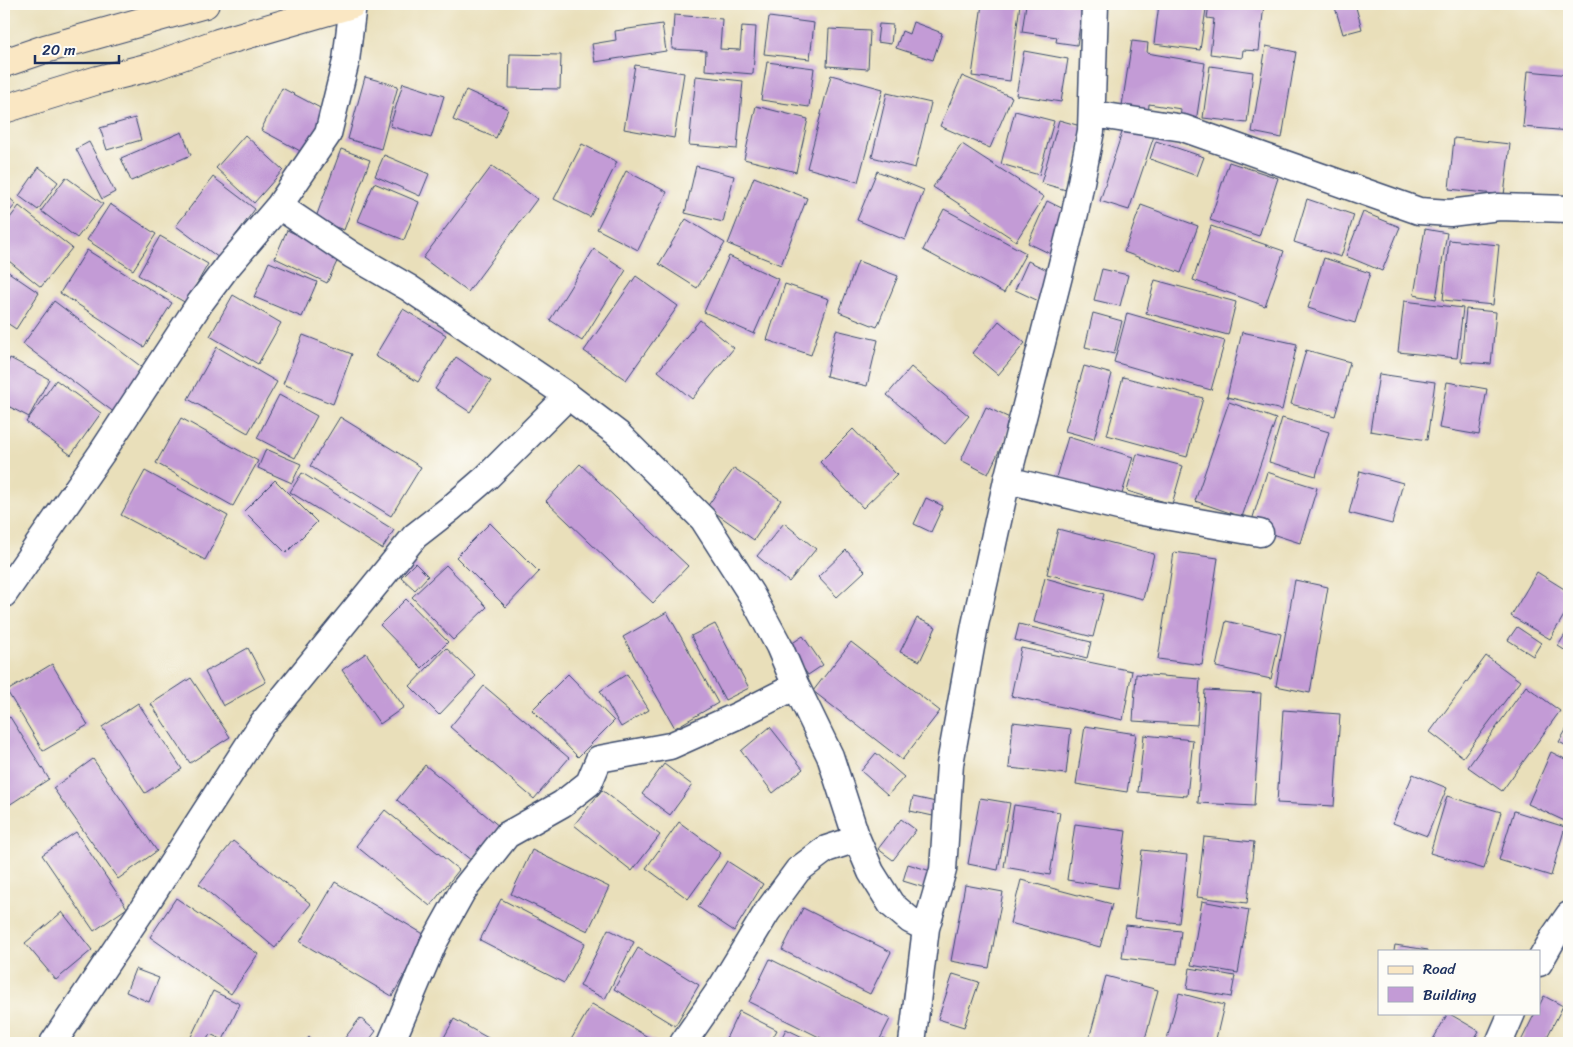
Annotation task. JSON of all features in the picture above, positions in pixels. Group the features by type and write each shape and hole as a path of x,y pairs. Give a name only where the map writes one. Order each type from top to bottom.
{"main road":[{"path":"4,63 45,49 205,4"},
{"path":"4,109 98,80 154,66 218,44 353,4"}],"street":[{"path":"4,594 101,454 200,303 226,267 279,206 328,134 346,61 353,4"},
{"path":"912,1043 926,928 943,870 950,764 975,625 1007,480 1075,213 1091,131 1095,4"},
{"path":"1092,114 1183,128 1419,211 1450,213 1499,207 1569,209"},
{"path":"279,206 352,255 409,288 568,396 618,434 703,519 766,619 779,646 830,756 857,839 871,872 891,904 910,920 926,928"},
{"path":"53,1043 262,724 414,536 487,477 568,396"},
{"path":"1007,480 1131,510 1260,533"},
{"path":"391,1043 433,944 462,892 507,835 562,804 589,783 599,759 670,746 739,715 796,686"},
{"path":"683,1043 721,988 767,912 798,870 826,850 857,839"},
{"path":"1540,962 1569,915"},
{"path":"1498,1043 1512,1014"}],"building":[{"path":"982,4 1020,4 1010,81 972,76"},
{"path":"1026,4 1083,4 1077,45 1056,42 1057,37 1022,32"},
{"path":"1159,4 1206,9 1200,50 1154,44"},
{"path":"1209,4 1264,4 1259,51 1243,50 1242,58 1210,54 1214,19 1207,18"},
{"path":"1334,4 1355,4 1362,29 1343,34"},
{"path":"674,15 722,19 720,49 740,50 742,26 756,27 753,74 705,70 706,51 672,49"},
{"path":"769,17 814,23 810,59 764,54"},
{"path":"913,22 942,33 933,60 896,48 902,31 909,34"},
{"path":"662,24 666,51 595,62 592,44 616,40 615,31"},
{"path":"879,24 893,25 891,44 877,42"},
{"path":"829,29 870,31 868,69 827,66"},
{"path":"1132,41 1148,43 1147,53 1205,63 1196,122 1180,120 1181,109 1149,104 1148,117 1121,112"},
{"path":"1266,46 1296,52 1282,138 1252,132"},
{"path":"1024,51 1068,59 1061,102 1016,95"},
{"path":"510,54 561,55 560,89 509,88"},
{"path":"767,62 814,68 809,107 761,100"},
{"path":"635,65 684,73 674,138 624,129"},
{"path":"1210,66 1253,72 1247,123 1203,118"},
{"path":"1528,71 1569,75 1569,131 1523,127"},
{"path":"831,75 883,89 858,182 807,168"},
{"path":"696,76 743,81 737,149 689,145"},
{"path":"962,76 1012,97 990,148 940,126"},
{"path":"365,77 398,86 381,149 348,139"},
{"path":"403,83 444,96 431,138 390,126"},
{"path":"282,88 326,111 304,153 261,130"},
{"path":"466,90 508,109 496,138 453,120"},
{"path":"887,93 931,103 915,168 872,157"},
{"path":"756,106 808,119 796,172 744,159"},
{"path":"1015,111 1054,121 1039,175 1001,164"},
{"path":"135,118 141,140 107,150 100,128"},
{"path":"1059,120 1084,127 1066,190 1041,183"},
{"path":"1126,120 1156,130 1129,210 1100,201"},
{"path":"182,132 191,155 131,181 121,158"},
{"path":"245,135 283,170 254,203 216,168"},
{"path":"1454,138 1510,144 1504,195 1449,189"},
{"path":"1156,141 1204,157 1197,176 1150,159"},
{"path":"89,142 115,192 102,199 76,149"},
{"path":"582,144 617,162 590,217 554,199"},
{"path":"962,144 1044,197 1016,241 933,187"},
{"path":"341,149 370,160 344,230 315,220"},
{"path":"384,155 429,174 420,196 375,176"},
{"path":"1229,162 1278,178 1259,236 1210,220"},
{"path":"492,166 537,199 468,292 423,258"},
{"path":"696,166 734,176 723,222 685,213"},
{"path":"39,167 58,182 38,210 19,196"},
{"path":"626,171 667,192 638,250 597,229"},
{"path":"877,171 924,190 905,240 857,220"},
{"path":"66,177 103,204 77,238 41,211"},
{"path":"213,177 255,209 219,258 176,226"},
{"path":"754,177 807,198 781,265 728,244"},
{"path":"374,183 419,202 404,240 358,221"},
{"path":"4,193 16,204 4,218"},
{"path":"1307,199 1354,215 1341,257 1294,242"},
{"path":"1047,201 1072,213 1053,255 1028,243"},
{"path":"110,204 156,234 133,270 87,240"},
{"path":"1141,205 1198,226 1181,273 1124,252"},
{"path":"19,206 72,248 41,287 4,257 4,226"},
{"path":"944,209 1026,253 1004,293 923,250"},
{"path":"1363,212 1400,227 1382,271 1346,256"},
{"path":"686,219 725,243 697,288 659,264"},
{"path":"1211,226 1284,251 1265,306 1193,280"},
{"path":"1425,229 1447,233 1436,299 1414,295"},
{"path":"287,230 340,255 327,283 275,258"},
{"path":"160,236 208,264 186,303 138,275"},
{"path":"1449,240 1499,245 1493,305 1443,300"},
{"path":"594,249 626,270 582,341 550,320"},
{"path":"87,250 172,303 144,347 60,293"},
{"path":"729,256 778,279 754,334 704,312"},
{"path":"1324,258 1370,273 1355,323 1308,308"},
{"path":"858,261 898,276 877,327 839,312"},
{"path":"1028,261 1056,274 1043,303 1015,290"},
{"path":"269,262 317,282 302,317 254,297"},
{"path":"4,269 39,293 16,329 4,321"},
{"path":"1102,269 1128,275 1120,306 1094,300"},
{"path":"636,276 678,306 626,380 584,351"},
{"path":"1155,280 1236,302 1228,335 1146,313"},
{"path":"785,284 829,299 811,355 767,340"},
{"path":"233,295 281,323 258,364 210,336"},
{"path":"54,301 147,371 115,413 23,344"},
{"path":"1404,301 1463,308 1457,358 1398,352"},
{"path":"403,309 446,335 418,382 375,356"},
{"path":"1466,309 1496,312 1491,364 1461,362"},
{"path":"1093,313 1122,321 1114,354 1085,347"},
{"path":"1127,313 1225,341 1211,390 1114,362"},
{"path":"700,320 734,348 692,399 658,371"},
{"path":"999,321 1025,343 998,375 972,353"},
{"path":"836,330 878,340 867,386 826,376"},
{"path":"1242,332 1297,344 1282,410 1227,397"},
{"path":"303,335 352,354 333,404 283,384"},
{"path":"217,347 277,382 248,433 188,399"},
{"path":"1306,350 1350,362 1335,416 1291,404"},
{"path":"456,357 491,381 470,412 435,389"},
{"path":"10,358 49,379 29,417 4,404 4,371"},
{"path":"1084,366 1112,374 1094,439 1065,431"},
{"path":"911,367 969,416 945,444 887,395"},
{"path":"1379,374 1435,382 1427,440 1370,431"},
{"path":"1123,377 1203,398 1187,457 1107,435"},
{"path":"56,380 101,413 71,455 26,422"},
{"path":"1447,382 1487,389 1479,435 1439,428"},
{"path":"279,395 317,416 295,458 257,438"},
{"path":"1229,402 1276,419 1242,517 1195,501"},
{"path":"986,407 1014,420 988,474 961,460"},
{"path":"340,417 421,467 391,516 310,466"},
{"path":"181,418 258,461 233,506 156,463"},
{"path":"1282,418 1329,432 1316,476 1269,462"},
{"path":"853,429 897,475 863,508 820,462"},
{"path":"1068,437 1133,457 1119,504 1054,484"},
{"path":"266,449 301,464 292,483 258,468"},
{"path":"1137,454 1183,466 1172,504 1127,491"},
{"path":"580,464 688,566 653,603 546,501"},
{"path":"734,468 781,500 754,540 707,507"},
{"path":"145,471 228,516 205,560 121,515"},
{"path":"1360,471 1403,483 1392,524 1349,513"},
{"path":"1267,472 1317,488 1300,543 1250,527"},
{"path":"302,473 394,530 382,549 290,492"},
{"path":"275,480 317,522 286,553 244,511"},
{"path":"926,498 943,506 931,532 914,524"},
{"path":"490,523 539,572 506,607 456,557"},
{"path":"784,523 816,549 789,582 757,556"},
{"path":"1058,529 1154,554 1143,599 1047,574"},
{"path":"846,550 865,571 837,597 818,577"},
{"path":"1174,552 1218,558 1202,665 1158,659"},
{"path":"415,563 428,576 415,590 401,577"},
{"path":"446,565 487,607 453,640 412,597"},
{"path":"1537,572 1569,592 1569,607 1550,639 1511,616"},
{"path":"1045,578 1104,594 1093,637 1034,622"},
{"path":"1295,580 1328,587 1310,693 1276,686"},
{"path":"406,599 448,642 422,668 380,625"},
{"path":"667,612 718,703 675,728 623,637"},
{"path":"917,618 936,627 920,661 900,652"},
{"path":"1226,621 1281,634 1271,679 1216,667"},
{"path":"715,624 749,688 725,700 691,636"},
{"path":"1019,624 1091,642 1087,658 1015,640"},
{"path":"1517,627 1541,643 1533,656 1508,640"},
{"path":"1569,628 1569,653 1558,646"},
{"path":"803,636 823,665 808,675 788,646"},
{"path":"851,642 940,711 902,760 813,691"},
{"path":"248,648 266,682 223,706 205,672"},
{"path":"446,648 476,676 439,715 410,686"},
{"path":"1021,648 1132,671 1123,720 1011,696"},
{"path":"366,653 404,707 380,724 342,670"},
{"path":"1486,656 1520,681 1463,757 1430,732"},
{"path":"52,664 88,725 43,751 7,691"},
{"path":"568,674 614,721 578,757 532,710"},
{"path":"627,674 649,710 621,727 600,691"},
{"path":"1136,674 1200,679 1197,725 1133,721"},
{"path":"191,678 230,737 190,763 151,704"},
{"path":"484,686 569,758 534,799 450,727"},
{"path":"1526,686 1560,711 1502,791 1468,767"},
{"path":"1205,690 1261,693 1254,806 1198,803"},
{"path":"138,703 182,769 145,793 102,727"},
{"path":"1283,710 1340,714 1334,806 1277,803"},
{"path":"10,717 49,779 9,805 4,796 4,721"},
{"path":"1013,722 1071,729 1066,774 1009,768"},
{"path":"1569,725 1569,747 1559,742"},
{"path":"1085,726 1136,734 1127,792 1076,784"},
{"path":"770,727 803,769 773,793 741,751"},
{"path":"1144,735 1193,740 1187,796 1138,792"},
{"path":"1551,752 1569,761 1569,823 1528,804"},
{"path":"876,753 904,777 888,795 861,771"},
{"path":"93,759 157,851 118,879 53,788"},
{"path":"664,764 692,785 670,815 642,794"},
{"path":"425,765 500,827 472,861 397,800"},
{"path":"1413,774 1447,788 1427,836 1393,823"},
{"path":"602,790 660,835 632,871 574,825"},
{"path":"1447,796 1501,812 1484,869 1430,853"},
{"path":"913,797 936,802 933,816 910,811"},
{"path":"980,798 1010,803 998,870 968,864"},
{"path":"1014,805 1060,812 1050,875 1004,867"},
{"path":"385,810 459,870 430,906 356,846"},
{"path":"1514,811 1565,827 1551,876 1499,860"},
{"path":"901,819 916,830 893,860 878,849"},
{"path":"679,822 721,853 688,899 646,868"},
{"path":"1075,824 1126,831 1118,888 1067,880"},
{"path":"76,832 127,908 94,931 42,855"},
{"path":"1204,837 1254,842 1247,903 1197,897"},
{"path":"233,841 311,904 275,948 199,884"},
{"path":"532,850 609,887 588,931 511,894"},
{"path":"1142,850 1187,855 1179,923 1134,918"},
{"path":"727,861 763,884 734,931 698,907"},
{"path":"908,864 934,872 929,889 903,881"},
{"path":"1021,880 1112,904 1100,947 1010,923"},
{"path":"335,882 427,936 392,996 300,942"},
{"path":"965,885 1003,892 989,968 951,961"},
{"path":"176,898 258,954 231,994 150,937"},
{"path":"501,899 585,943 564,983 480,940"},
{"path":"1202,901 1249,910 1238,973 1191,965"},
{"path":"803,908 891,952 870,994 782,950"},
{"path":"62,912 92,950 56,980 25,943"},
{"path":"1126,925 1181,931 1177,964 1122,958"},
{"path":"608,929 634,942 605,999 580,986"},
{"path":"1395,945 1428,950 1394,950"},
{"path":"638,948 699,985 675,1026 614,989"},
{"path":"770,959 890,1019 878,1043 831,1043 749,1002"},
{"path":"1190,968 1235,976 1231,997 1187,989"},
{"path":"135,969 159,978 149,1002 126,992"},
{"path":"953,974 979,982 964,1027 938,1019"},
{"path":"1106,976 1158,990 1144,1043 1088,1043"},
{"path":"213,991 240,1004 223,1040 210,1034 205,1043 188,1043"},
{"path":"1179,993 1224,1005 1215,1043 1166,1043"},
{"path":"1544,996 1563,1006 1544,1043 1521,1041 1534,1014 1540,1014 1540,1004"},
{"path":"592,1004 658,1043 569,1043"},
{"path":"739,1011 777,1030 770,1043 724,1043"},
{"path":"1447,1014 1479,1031 1472,1043 1431,1043"},
{"path":"360,1018 376,1031 367,1043 341,1043"},
{"path":"454,1019 497,1043 441,1043"},
{"path":"786,1029 815,1043 779,1043"},
{"path":"309,1037 316,1043 304,1043"},
{"path":"883,1038 896,1043 881,1043"}]}
